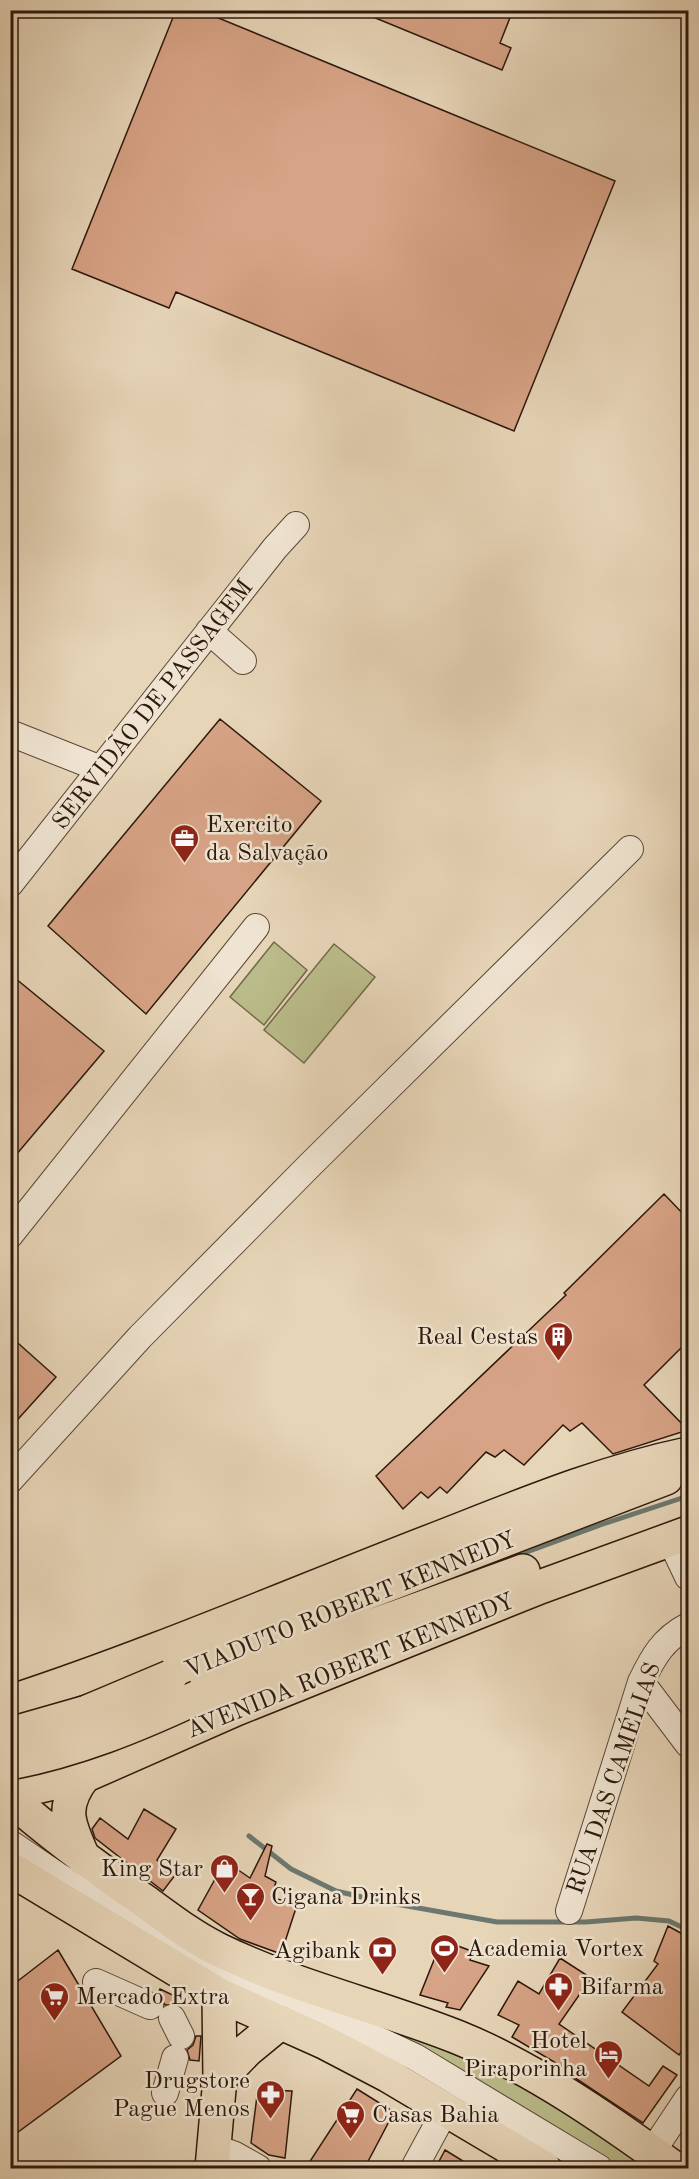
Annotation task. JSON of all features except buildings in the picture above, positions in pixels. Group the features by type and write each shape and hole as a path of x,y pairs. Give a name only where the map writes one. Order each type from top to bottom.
{"main road":[{"path":"10,1702 80,1679 596,1478 688,1454"},
{"name":"VIADUTO ROBERT KENNEDY","path":"10,1734 97,1708 332,1606 688,1470"},
{"name":"VIADUTO ROBERT KENNEDY","path":"10,1763 66,1751 111,1736 320,1646 580,1550 682,1528"},
{"name":"AVENIDA ROBERT KENNEDY","path":"10,1793 97,1770 236,1709 682,1528"},
{"path":"80,1679 73,1704 79,1731 89,1748 97,1770 71,1795 68,1808 71,1830 84,1859"},
{"path":"10,1798 84,1859 182,1928 218,1949 271,1973 459,2038 530,2075 663,2160"},
{"path":"10,1869 219,1995 281,2022 389,2076 544,2169"},
{"path":"212,2158 220,2078 219,1995"},
{"path":"220,2078 281,2022"}],"street":[{"name":"SERVIDÃO DE PASSAGEM","path":"10,884 209,631 296,525"},
{"path":"209,631 243,661"},
{"path":"10,734 101,770"},
{"path":"10,1480 173,1304 630,849"},
{"path":"10,1235 256,927"},
{"path":"682,1528 688,1577"},
{"name":"RUA DAS CAMÉLIAS","path":"569,1911 641,1682 653,1656 663,1643 688,1626"},
{"path":"641,1682 688,1744"},
{"path":"10,1843 57,1875 213,1972 263,1994 336,2020 415,2057 599,2169"},
{"path":"96,1982 170,2029 165,2093"},
{"path":"663,2160 688,2098"},
{"path":"414,2169 446,2109"},
{"path":"212,2158 235,2155 258,2169"}],"green space":[{"path":"274,942 307,970 264,1025 230,997"},
{"path":"334,944 375,977 304,1063 264,1030"},
{"path":"366,2010 501,2069 656,2168 564,2168 420,2081 340,2016"}],"waterway":[{"path":"376,1607 603,1524 688,1496"},
{"path":"249,1836 291,1869 336,1891 379,1901 497,1922 586,1922 636,1918 669,1921 688,1930"}],"place":[{"name":"Exercito da Salvação","path":"185,864"},
{"name":"Real Cestas","path":"559,1362"},
{"name":"King Star","path":"224,1894"},
{"name":"Cigana Drinks","path":"250,1922"},
{"name":"Academia Vortex","path":"445,1974"},
{"name":"Agibank","path":"382,1976"},
{"name":"Bifarma","path":"559,2012"},
{"name":"Mercado Extra","path":"55,2022"},
{"name":"Hotel Piraporinha","path":"608,2080"},
{"name":"Drugstore Pague Menos","path":"271,2120"},
{"name":"Casas Bahia","path":"351,2140"}]}
